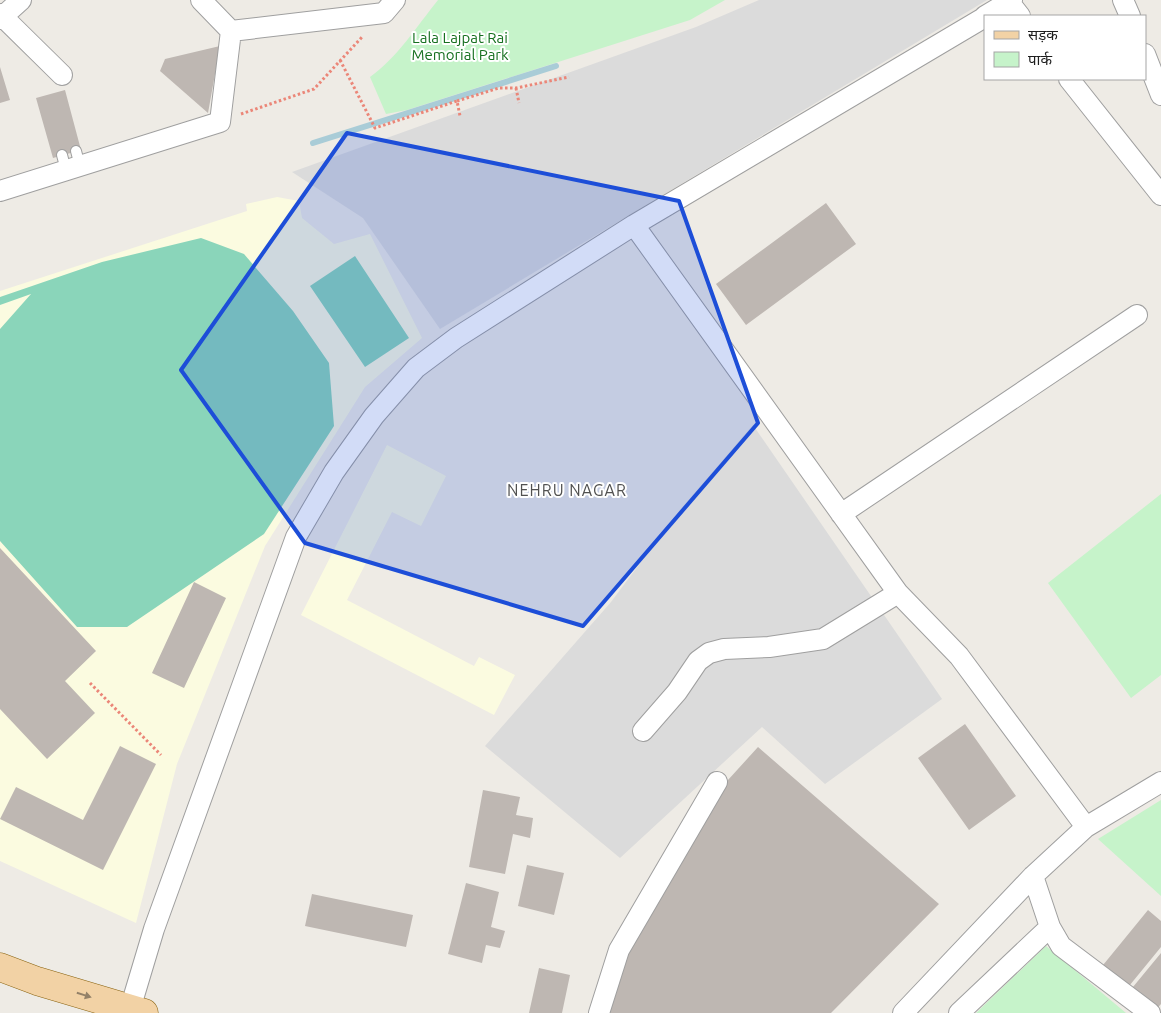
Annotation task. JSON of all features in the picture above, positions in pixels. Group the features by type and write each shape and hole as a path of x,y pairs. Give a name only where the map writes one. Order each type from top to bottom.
{"main road":[{"path":"5,973 137,1011"}],"street":[{"path":"21,0 1,17 62,75"},
{"path":"200,0 231,31"},
{"path":"1123,0 1130,15"},
{"path":"988,15 1014,6"},
{"path":"231,31 389,7"},
{"path":"137,1011 154,929 296,537 334,472 374,416 416,368 456,338 634,226 984,17"},
{"path":"0,191 71,160 220,122 231,31"},
{"path":"1146,57 1161,95"},
{"path":"1070,80 1161,195"},
{"path":"634,226 898,593 959,656 1086,827"},
{"path":"841,514 1137,315"},
{"path":"643,732 678,692 698,661 709,653 724,649 769,647 823,639 898,593"},
{"path":"599,1013 619,950 717,782"},
{"path":"902,1013 1033,876 1086,827 1161,782"},
{"path":"1033,876 1050,927 1061,946 1150,1013"},
{"path":"958,1013 1050,927"}],"path":[{"path":"220,122 314,89 389,7"},
{"path":"340,60 375,128 499,88 516,88 569,77"},
{"path":"516,88 519,102"},
{"path":"457,102 460,116"},
{"path":"90,683 161,755"}],"highlighted area":[{"path":"347,133 679,201 758,423 583,626 305,543 181,370"}],"shaded area":[{"path":"759,0 987,0 440,329 363,218 292,172 696,27"},
{"path":"277,197 299,201 302,218 334,244 370,234 422,338 365,387 265,546 177,764 136,923 0,861 0,291 247,211 246,204"},
{"path":"753,425 942,699 825,784 762,727 620,858 485,746 611,602 680,510"},
{"path":"387,445 446,476 421,526 392,512 347,600 474,666 479,657 515,675 494,715 301,615"}],"green space":[{"name":"Lala Lajpat Rai Memorial Park","path":"438,0 725,0 690,20 407,110 386,114 370,77 398,51"},
{"path":"201,238 244,254 293,311 329,363 334,426 264,534 127,627 77,627 0,541 0,329 31,294 0,305 0,297 102,262"},
{"path":"355,256 409,338 365,367 310,286"},
{"path":"1161,494 1161,675 1131,698 1048,583"},
{"path":"1161,800 1161,896 1098,839"},
{"path":"1046,946 1126,1013 976,1013"}],"building":[{"path":"220,46 208,113 160,71 165,59"},
{"path":"0,67 10,100 0,103"},
{"path":"65,90 81,150 53,158 36,98"},
{"path":"826,203 856,244 746,325 716,284"},
{"path":"0,548 96,651 65,681 95,713 47,759 0,709"},
{"path":"194,582 226,598 184,688 152,673"},
{"path":"965,724 1016,796 969,830 918,758"},
{"path":"120,746 156,764 103,870 0,819 16,787 83,820"},
{"path":"758,747 939,904 831,1013 608,1013 626,950 728,780"},
{"path":"483,790 520,797 516,815 533,818 530,838 513,834 505,874 469,867"},
{"path":"527,865 564,873 554,915 518,906"},
{"path":"466,883 499,892 491,927 505,931 500,948 486,945 482,963 448,954"},
{"path":"312,894 413,915 406,947 305,926"},
{"path":"1148,910 1161,921 1161,947 1125,991 1099,970"},
{"path":"1161,953 1161,1004 1153,1013 1128,993"},
{"path":"539,968 570,975 562,1013 529,1013"}],"waterway":[{"path":"313,143 556,66"}],"district":[{"name":"NEHRU NAGAR","path":"567,490"}]}
